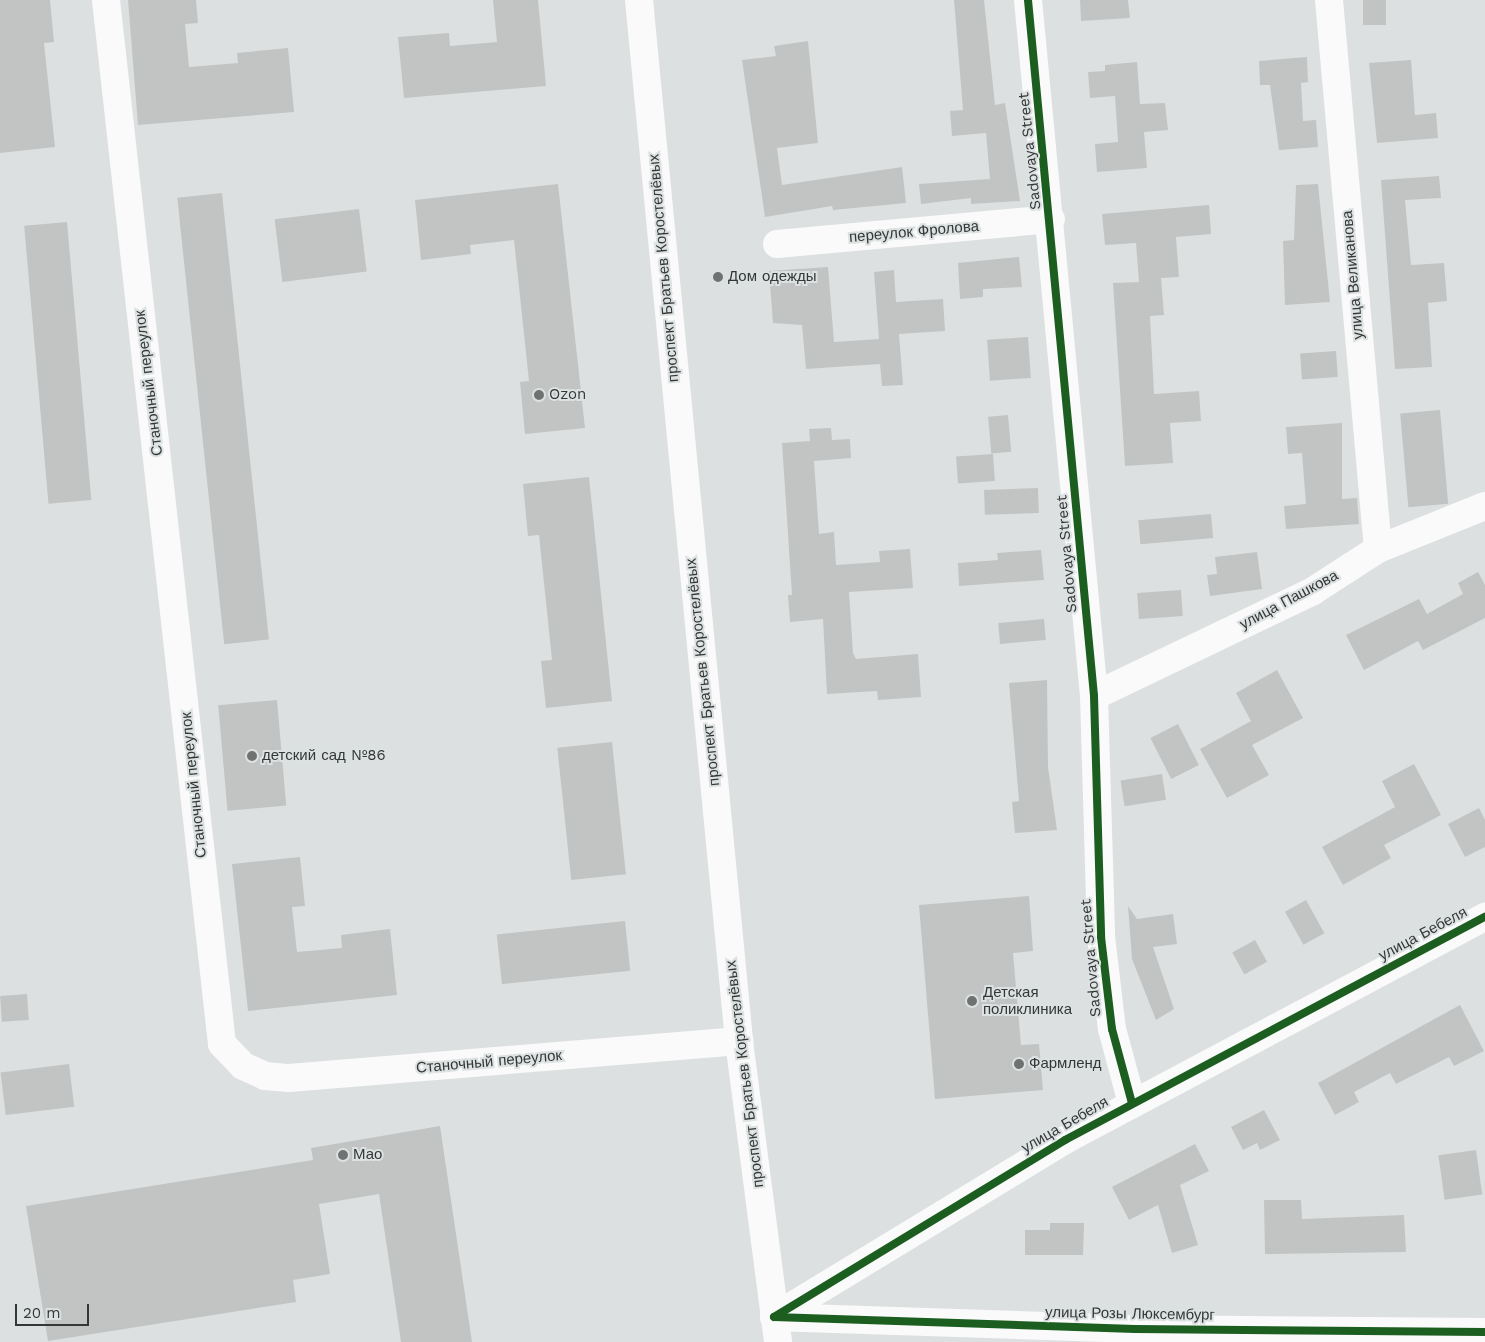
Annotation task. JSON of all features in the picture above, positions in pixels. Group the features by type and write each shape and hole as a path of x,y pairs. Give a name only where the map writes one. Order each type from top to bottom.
{"street":[{"name":"Станочный переулок","path":"106,0 222,1044 243,1066 265,1076 289,1078 738,1040"},
{"name":"проспект Братьев Коростелёвых","path":"639,0 738,1040 776,1329"},
{"name":"Sadovaya Street","path":"1028,0 1051,219 1094,696 1101,937 1112,1029 1132,1103"},
{"name":"улица Великанова","path":"1329,0 1378,549"},
{"name":"переулок Фролова","path":"777,244 1051,219"},
{"name":"улица Пашкова","path":"1094,696 1313,591 1378,549 1485,506"},
{"name":"улица Бебеля","path":"776,1329 1132,1103 1485,917"},
{"name":"улица Розы Люксембург","path":"776,1329 1135,1329 1485,1332"}],"building":[{"path":"0,0 50,0 54,42 44,43 55,147 0,153"},
{"path":"128,0 196,0 198,23 185,24 189,67 238,63 237,53 288,48 294,112 138,125"},
{"path":"493,0 538,0 546,86 404,98 398,37 449,33 450,46 497,42"},
{"path":"954,0 984,0 995,105 1005,103 1020,201 971,204 971,198 921,204 919,184 990,179 986,133 952,136 950,111 963,110"},
{"path":"1080,0 1128,0 1130,18 1081,21"},
{"path":"1363,0 1386,0 1386,25 1363,25"},
{"path":"808,41 818,143 777,148 782,185 902,167 906,203 833,210 832,206 765,217 742,60 776,56 774,46"},
{"path":"1307,57 1308,82 1301,83 1303,121 1316,120 1318,147 1279,150 1270,85 1260,85 1259,61"},
{"path":"1411,60 1415,115 1436,113 1438,138 1377,143 1369,63"},
{"path":"1137,62 1140,104 1165,103 1168,130 1144,132 1147,168 1097,172 1095,144 1118,142 1115,96 1090,98 1088,72 1105,71 1105,65"},
{"path":"1439,176 1441,198 1405,200 1411,265 1444,263 1447,301 1428,303 1432,367 1395,369 1381,180"},
{"path":"558,184 585,428 525,434 520,382 529,381 514,240 470,245 471,254 421,260 415,200"},
{"path":"1318,184 1330,302 1285,305 1283,241 1294,240 1296,185"},
{"path":"222,193 269,640 224,644 177,198"},
{"path":"1209,205 1211,234 1176,237 1179,277 1161,278 1164,315 1150,316 1154,394 1199,391 1201,421 1170,423 1173,463 1125,466 1113,283 1139,282 1136,243 1105,245 1102,214"},
{"path":"359,209 367,272 282,282 275,219"},
{"path":"67,222 91,500 48,504 24,226"},
{"path":"1019,257 1022,287 983,289 983,297 960,299 958,263"},
{"path":"828,267 834,342 879,339 874,272 894,270 896,302 943,299 945,331 899,334 903,385 882,386 880,364 806,369 802,325 773,323 769,271"},
{"path":"1028,337 1031,378 990,381 987,340"},
{"path":"1336,351 1338,377 1302,379 1300,354"},
{"path":"1440,410 1448,504 1408,507 1400,413"},
{"path":"1008,415 1011,452 991,454 988,417"},
{"path":"1342,423 1342,499 1357,498 1359,524 1286,529 1284,506 1306,504 1302,453 1288,454 1286,427"},
{"path":"831,428 832,440 850,439 851,458 814,461 819,534 834,532 836,565 880,562 879,551 910,549 913,588 849,592 853,653 856,659 918,654 921,697 878,700 877,691 827,694 823,619 790,622 788,595 792,595 782,443 810,441 809,429"},
{"path":"993,454 995,481 958,484 956,457"},
{"path":"589,477 612,701 546,708 541,661 552,660 539,535 528,536 523,484"},
{"path":"1038,488 1039,513 985,515 984,490"},
{"path":"1211,514 1213,538 1140,544 1138,520"},
{"path":"1041,550 1044,580 959,586 958,563 998,560 997,553"},
{"path":"1257,552 1262,589 1210,596 1207,575 1217,574 1215,557"},
{"path":"1478,572 1485,585 1485,618 1423,650 1418,641 1364,670 1346,635 1419,599 1427,614 1463,594 1458,583"},
{"path":"1181,590 1183,616 1139,619 1137,593"},
{"path":"1044,619 1046,640 1000,644 998,623"},
{"path":"1277,670 1303,718 1252,745 1269,775 1227,798 1200,749 1251,721 1236,693"},
{"path":"1047,680 1048,767 1057,830 1015,833 1012,802 1019,801 1009,683"},
{"name":"детский сад №86","path":"277,700 286,806 227,811 218,705"},
{"path":"1178,724 1199,765 1171,779 1150,738"},
{"path":"612,742 626,874 571,880 557,748"},
{"path":"1414,764 1441,815 1384,845 1391,858 1343,885 1322,847 1395,807 1382,781"},
{"path":"1162,774 1166,800 1125,806 1121,781"},
{"path":"1479,808 1485,820 1485,847 1465,857 1448,824"},
{"path":"300,857 305,906 292,907 297,952 342,948 341,935 390,929 397,995 248,1011 232,864"},
{"name":"Детская поликлиника","path":"1029,896 1033,951 1013,953 1021,1045 1039,1044 1043,1090 935,1099 919,905"},
{"path":"1306,900 1324,933 1303,945 1285,912"},
{"path":"1128,906 1137,919 1173,914 1177,944 1153,947 1174,1009 1156,1020 1132,959"},
{"path":"625,921 630,971 502,984 497,934"},
{"path":"1255,940 1267,962 1244,974 1232,953"},
{"path":"27,994 29,1020 2,1022 0,996"},
{"path":"1460,1005 1484,1051 1454,1066 1449,1057 1396,1084 1390,1073 1354,1092 1359,1102 1335,1115 1318,1083"},
{"path":"69,1064 74,1107 6,1115 1,1072"},
{"path":"1264,1110 1280,1140 1260,1150 1257,1143 1243,1150 1231,1127"},
{"path":"440,1126 472,1342 401,1342 379,1194 319,1204 330,1274 293,1280 296,1302 48,1341 26,1206 313,1160 311,1148"},
{"path":"1195,1144 1209,1171 1180,1185 1198,1245 1172,1253 1158,1205 1129,1220 1112,1187"},
{"path":"1476,1150 1482,1195 1445,1200 1438,1155"},
{"path":"1264,1200 1301,1200 1302,1219 1404,1215 1406,1252 1265,1254"},
{"path":"1050,1223 1084,1223 1083,1255 1025,1255 1025,1230 1050,1230"}],"cycle path":[{"path":"1028,0 1094,696 1101,937 1112,1029 1132,1103"},
{"path":"774,1317 1065,1140 1485,917"},
{"path":"774,1317 1135,1329 1485,1332"}],"place":[{"name":"Дом одежды","path":"718,277"},
{"name":"Ozon","path":"539,395"},
{"name":"детский сад №86","path":"252,756"},
{"name":"Детская поликлиника","path":"972,1001"},
{"name":"Фармленд","path":"1019,1064"},
{"name":"Мао","path":"343,1155"}]}
